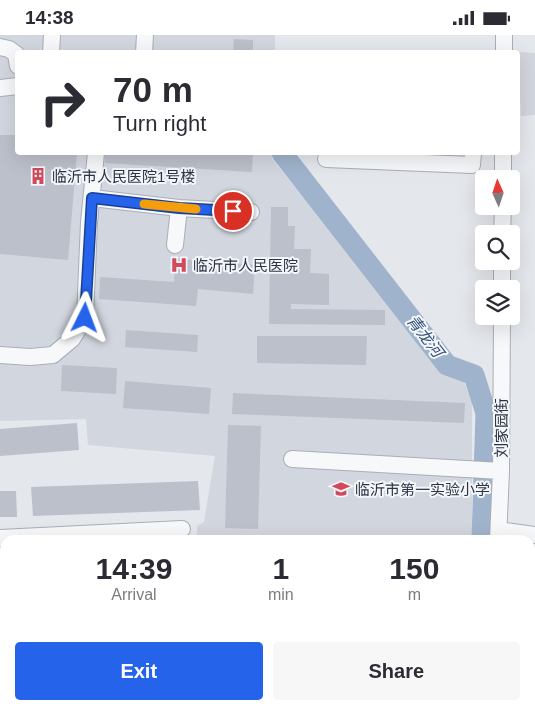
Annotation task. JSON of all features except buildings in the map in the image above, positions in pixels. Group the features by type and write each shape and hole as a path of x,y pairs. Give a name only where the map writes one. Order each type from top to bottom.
{"street":[{"path":"51,50 52,35"},
{"path":"144,35 144,50"},
{"path":"504,35 504,50"},
{"path":"0,47 9,49 15,53"},
{"path":"0,88 15,86"},
{"path":"0,355 30,357 53,355 72,339 85,318 85,222 92,198 96,155"},
{"path":"326,159 472,165 473,155"},
{"path":"503,155 503,170"},
{"path":"92,198 179,208 251,212"},
{"path":"176,245 179,208"},
{"name":"刘家园街","path":"498,535 488,470 501,325"},
{"path":"292,459 488,470"},
{"path":"61,535 182,529"},
{"path":"498,535 535,535"}],"shaded area":[{"name":"临沂市人民医院","path":"0,35 275,35 275,50 15,50 15,155 272,155 272,159 445,371 463,380 472,399 472,535 197,535 197,526 204,522 215,456 88,445 86,419 0,421"},
{"path":"520,52 535,53 535,115 521,116"}],"waterway":[{"name":"青龙河","path":"284,155 447,365 474,375 486,413 482,535"}],"slow traffic":[{"path":"144,204 196,209"}],"place":[{"name":"临沂市人民医院1号楼","path":"38,176"},
{"name":"临沂市人民医院","path":"179,265"},
{"name":"临沂市第一实验小学","path":"341,489"}],"route":[{"path":"85,318 92,198 179,208 233,211"}]}
